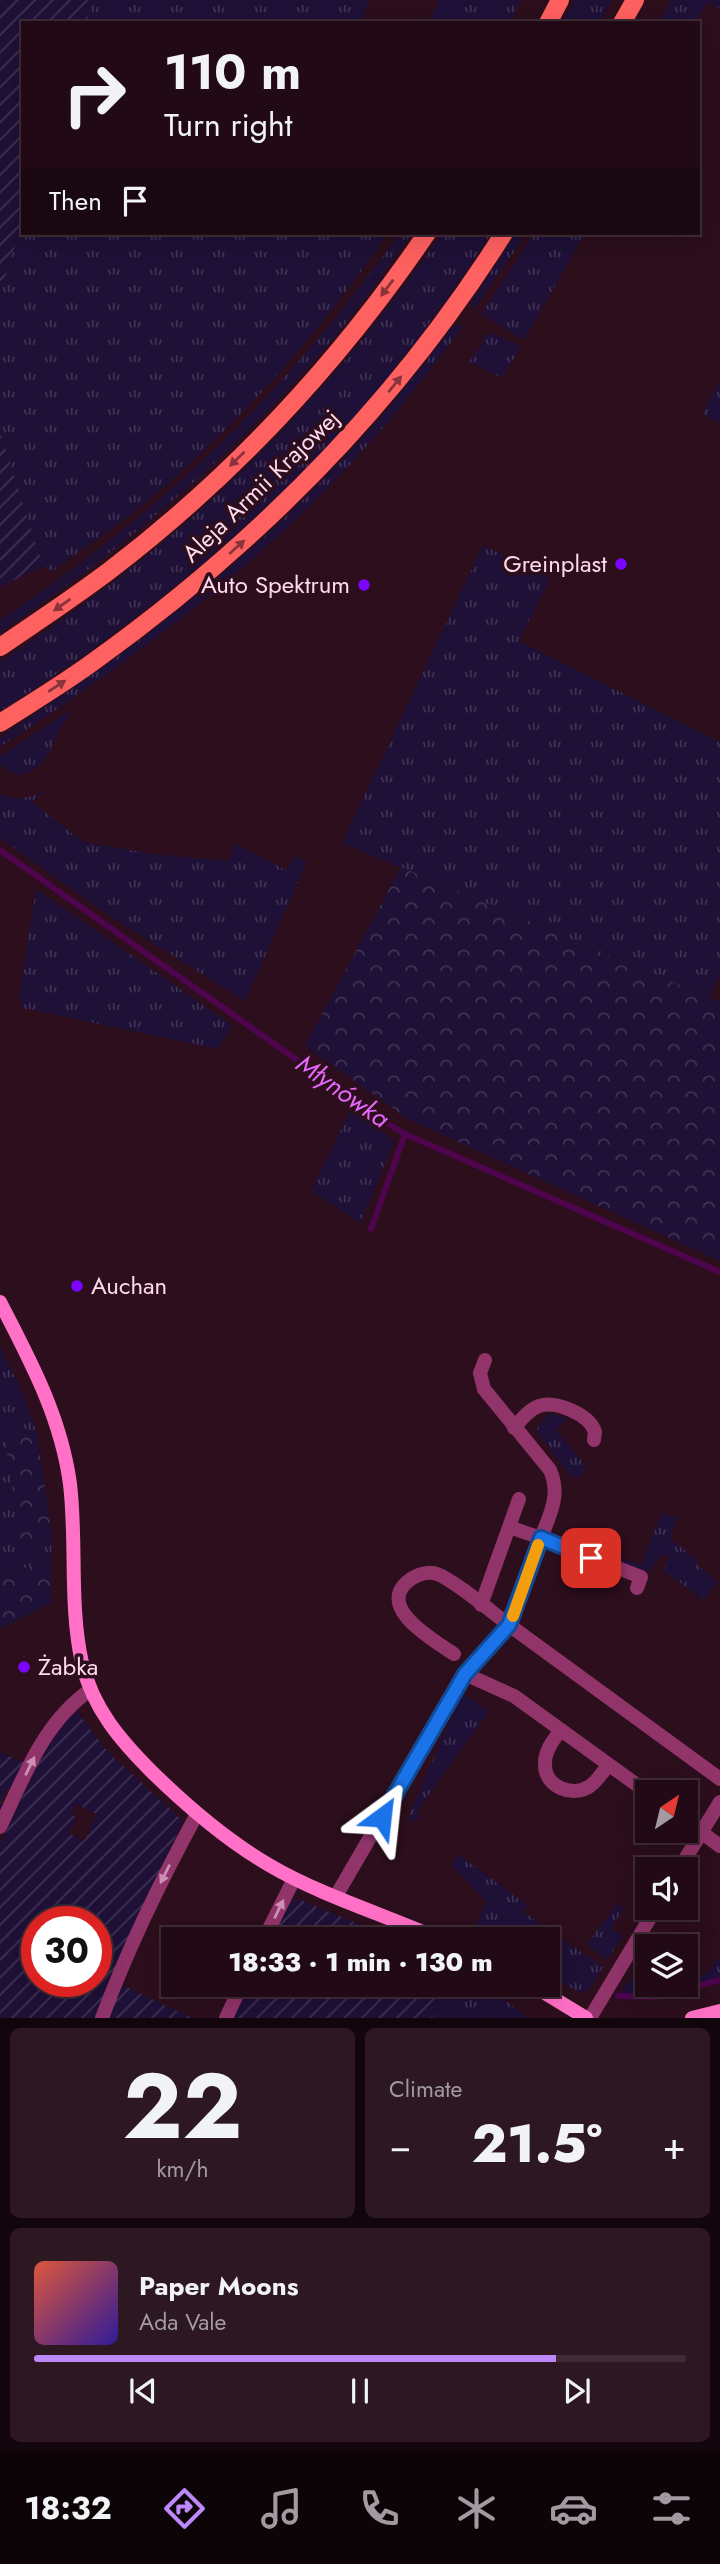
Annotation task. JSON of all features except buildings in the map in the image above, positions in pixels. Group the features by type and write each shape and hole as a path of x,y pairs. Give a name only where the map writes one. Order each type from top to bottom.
{"main road":[{"path":"549,21 560,0"},
{"path":"623,21 635,0"},
{"name":"Aleja Armii Krajowej","path":"0,647 108,571 179,513 233,463 283,413 343,345 425,235"},
{"name":"Aleja Armii Krajowej","path":"0,723 130,635 199,580 274,514 318,471 387,394 454,308 503,235"}],"street":[{"path":"0,1302 40,1381 65,1452 70,1486 82,1662 90,1690 106,1720 128,1748 197,1814 245,1850 294,1878 410,1927"},
{"path":"336,1896 465,1674 509,1625 554,1504 555,1482 541,1458 514,1428 481,1382 485,1360"},
{"path":"514,1428 531,1410 547,1404 589,1421 595,1432 594,1440"},
{"path":"481,1605 519,1499"},
{"path":"509,1527 641,1577 637,1588"},
{"path":"454,1654 406,1618 400,1605 406,1583 421,1574 438,1574 720,1779"},
{"path":"465,1674 514,1696 635,1784"},
{"path":"0,1827 42,1741 72,1702 90,1690"},
{"path":"561,1730 551,1744 544,1764 547,1777 555,1786 569,1791 588,1787 608,1765"},
{"path":"686,1857 720,1802"},
{"path":"102,2018 155,1895 197,1814"},
{"path":"698,1830 720,1846"},
{"path":"270,1927 294,1878"},
{"path":"552,1997 588,2018 649,1920"},
{"path":"226,2018 236,1997"},
{"path":"692,2018 720,2011"}],"green space":[{"path":"0,0 93,0 87,21 21,21 21,227 0,292"},
{"path":"93,0 370,0 360,21 87,21"},
{"path":"439,0 521,0 511,21 429,21"},
{"path":"575,0 612,0 601,21 563,21"},
{"path":"671,0 720,0 720,9 707,2 697,21 660,21"},
{"path":"21,227 21,235 387,235 308,339 248,407 139,508 53,571 43,566 0,432 0,292"},
{"path":"398,235 411,235 343,327 257,422 134,533 0,632 0,620 115,536 168,492 218,445 313,345"},
{"path":"441,235 491,235 394,369 358,412 277,496 190,574 144,610 0,711 0,662 128,571 187,522 243,470 296,415 396,297"},
{"path":"515,235 526,235 475,309 472,304"},
{"path":"534,235 584,235 524,340 481,314"},
{"path":"459,324 463,327 384,427 315,501 274,540 142,649 0,747 0,739 6,733 128,649 206,588 280,523 352,450 453,326"},
{"path":"490,333 521,346 502,378 469,362 485,335"},
{"path":"720,380 720,423 703,414"},
{"path":"0,432 43,566 0,587"},
{"path":"483,545 550,579 519,641 720,742 720,975 709,997 342,843"},
{"path":"74,708 49,753 34,770 18,775 0,764 0,756"},
{"path":"47,790 32,802 83,842 153,854 228,861 236,844 286,870 294,856 307,862 245,1001 102,911 0,838 0,794 18,799"},
{"path":"401,867 720,1002 720,1261 408,1119 305,1046"},
{"path":"36,889 232,1025 218,1049 23,1008 19,997"},
{"path":"351,1109 395,1141 360,1223 311,1191"},
{"path":"0,1347 25,1398 37,1433 26,1429 43,1548 52,1535 51,1554 0,1582"},
{"path":"550,1413 567,1419 556,1430 585,1465 581,1479 570,1475 536,1430"},
{"path":"26,1429 37,1433 52,1535 43,1548 21,1543 5,1441"},
{"path":"662,1513 677,1518 670,1539 698,1560 696,1564 718,1582 704,1600 663,1570 670,1558 663,1554 645,1575 575,1549 578,1541 641,1565"},
{"path":"51,1554 51,1603 0,1629 0,1582"},
{"path":"462,1693 489,1711 417,1811 420,1816 415,1822 408,1818"},
{"path":"75,1709 108,1752 183,1821 112,1974 112,1906 21,1906 21,1997 104,1997 97,2018 0,2018 0,1845 43,1752","holes":["77,1804 97,1814 84,1841 68,1833 77,1817 71,1815"]},
{"path":"0,1752 24,1763 12,1787 6,1790 0,1802"},
{"path":"459,1855 528,1905 523,1912 545,1927 475,1927 487,1902 451,1865"},
{"path":"296,1898 366,1927 278,1927 288,1906"},
{"path":"617,1904 624,1908 611,1928 623,1936 607,1960 587,1944"},
{"path":"560,1937 603,1967 589,1990 581,1993 560,1982"},
{"path":"720,1959 720,1980 698,1986 698,1976 707,1974 716,1960"},
{"path":"631,1978 635,1978 635,1996 618,1996"},
{"path":"122,1985 192,2018 107,2018"},
{"path":"244,1997 444,1997 432,2018 233,2018"},
{"path":"444,1997 502,1997 527,2018 432,2018"}],"waterway":[{"name":"Młynówka","path":"0,850 405,1134 720,1272"},
{"path":"371,1229 405,1134"},
{"path":"618,1996 656,1997 720,1980"}],"slow traffic":[{"path":"513,1616 538,1545"}],"place":[{"name":"Greinplast","path":"621,564"},
{"name":"Auto Spektrum","path":"364,585"},
{"name":"Auchan","path":"77,1286"},
{"name":"Żabka","path":"24,1667"}],"route":[{"path":"382,1817 465,1674 509,1625 541,1538 591,1558"}]}
